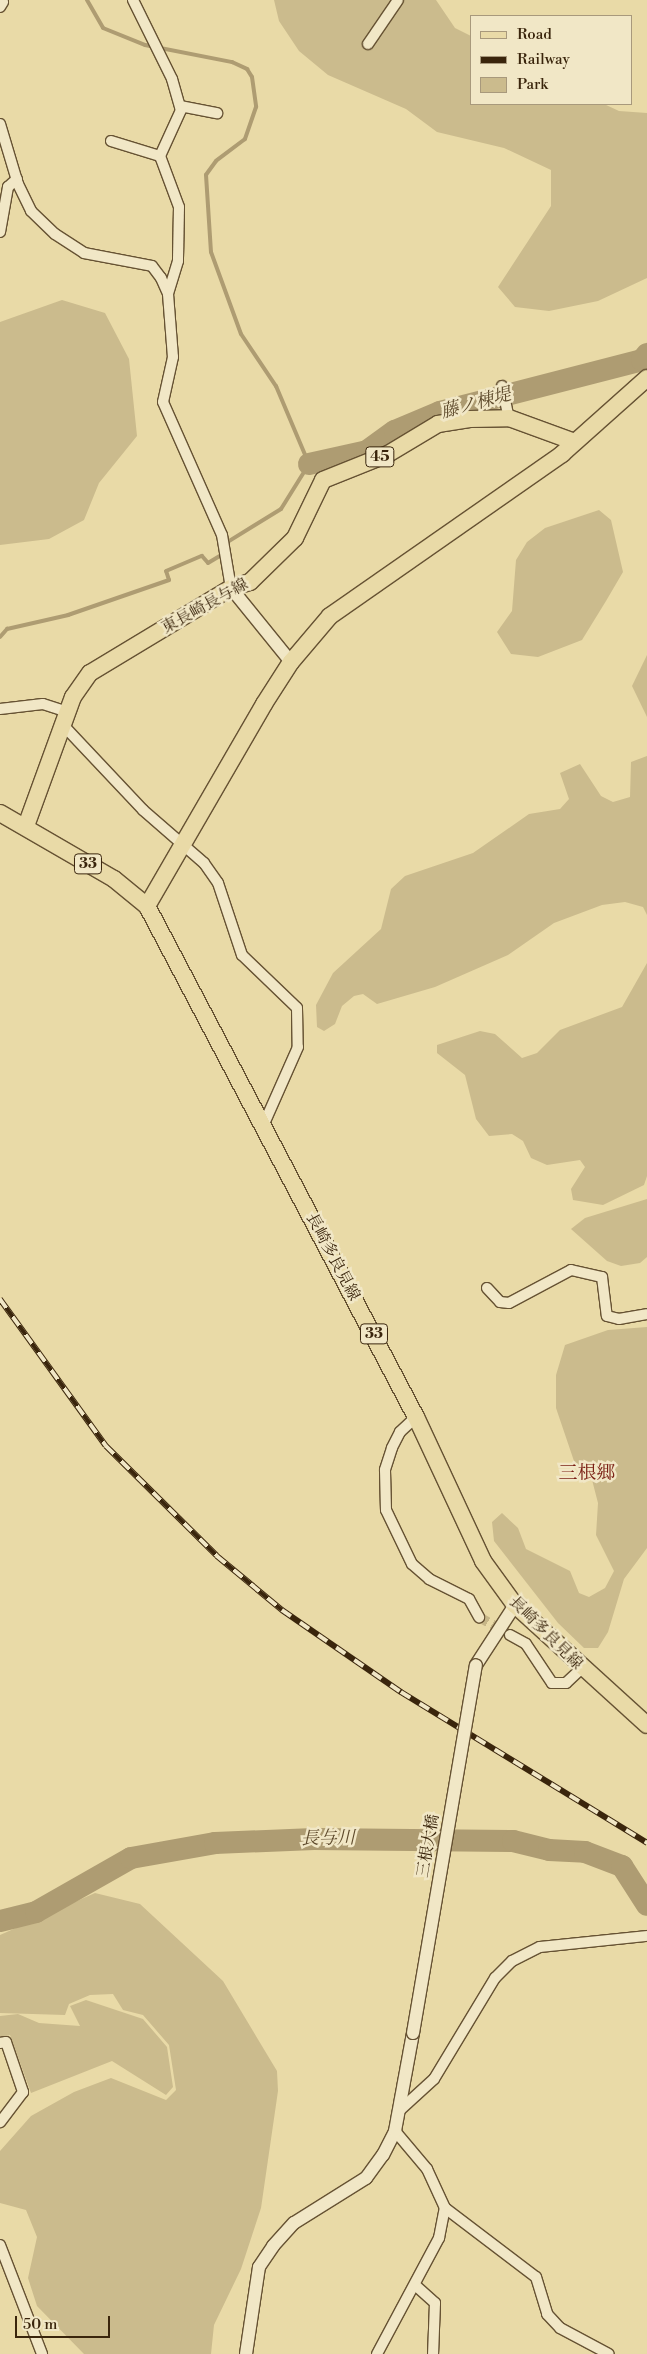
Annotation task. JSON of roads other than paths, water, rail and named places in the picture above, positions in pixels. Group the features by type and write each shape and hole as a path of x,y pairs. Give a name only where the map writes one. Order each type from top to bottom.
{"main road":[{"path":"147,906 185,845 291,662 330,616 575,442 647,378"},
{"name":"東長崎長与線","path":"13,819 90,673 231,588 250,582 295,538 312,496 334,473 388,454 438,424 508,417 575,442"},
{"name":"長崎多良見線","path":"13,819 114,880 147,906 416,1417 483,1560 514,1605 581,1669 647,1725"}],"street":[{"path":"133,0 180,106 160,156 179,207 178,261 168,294 173,356 163,402 222,535 231,588 291,662"},
{"path":"368,44 398,0"},
{"path":"180,106 217,113"},
{"path":"0,124 17,179 31,211 55,234 84,252 152,266 168,294"},
{"path":"111,141 160,156"},
{"path":"0,232 8,187 17,179"},
{"path":"502,386 508,417"},
{"path":"0,709 42,704 66,719 143,810 185,845 218,884 242,955 297,1008 298,1048 263,1126"},
{"path":"487,1288 500,1302 509,1303 571,1270 602,1277 607,1316 619,1319 647,1314"},
{"path":"416,1417 400,1432 392,1448 385,1470 386,1510 412,1564 429,1579 469,1599 479,1617"},
{"name":"三根大橋","path":"246,2354 260,2267 272,2246 294,2222 366,2178 395,2131 476,1665 514,1605"},
{"path":"510,1635 538,1657 552,1683 566,1683 581,1669"},
{"path":"400,2110 434,2079 495,1978 512,1961 540,1947 647,1936"},
{"path":"0,2043 6,2042 23,2092 0,2122"},
{"path":"395,2131 427,2170 445,2208 536,2277 547,2314 560,2328 609,2354"},
{"path":"377,2354 439,2238 445,2208"},
{"path":"0,2244 42,2354"},
{"path":"415,2285 435,2303 432,2354"}],"waterway":[{"path":"87,0 103,28 145,45 232,62 247,69 252,77 256,107 245,139 216,161 206,175 211,252 241,334 276,386 309,464 281,509 226,543"},
{"name":"藤ノ棟堤","path":"309,464 367,451 395,431 440,412 642,360 647,354"},
{"path":"0,637 7,629 68,615 169,580 166,571 202,556 208,563 223,554"},
{"name":"長与川","path":"0,1921 36,1912 131,1858 215,1843 314,1839 513,1841 549,1850 585,1852 622,1866 647,1905"}],"tunnel":[{"path":"479,1617 510,1635"}],"railway":[{"path":"0,1299 106,1446 217,1556 282,1610 401,1692 647,1843"}],"district":[{"name":"三根郷","path":"587,1474"}]}
